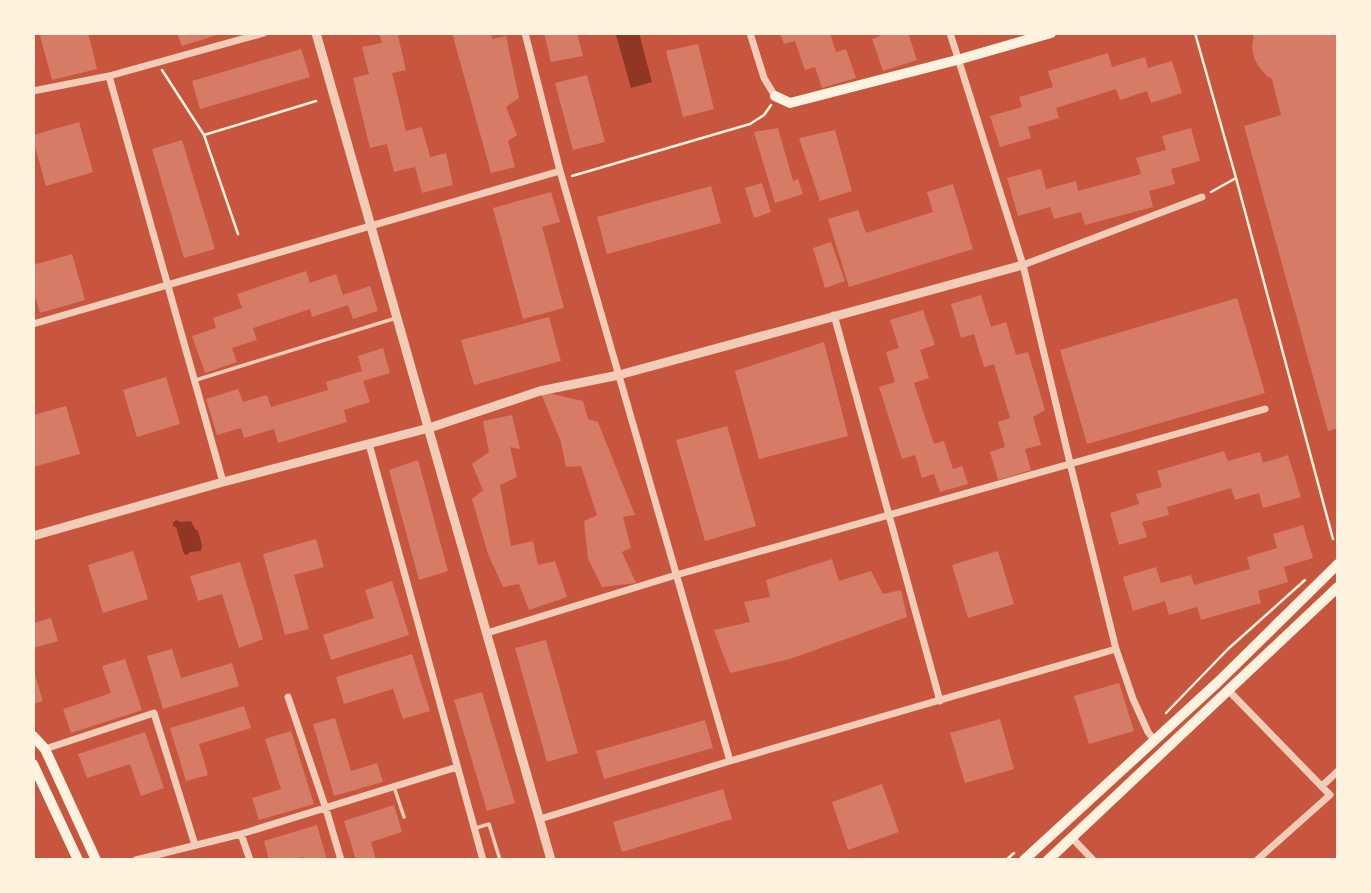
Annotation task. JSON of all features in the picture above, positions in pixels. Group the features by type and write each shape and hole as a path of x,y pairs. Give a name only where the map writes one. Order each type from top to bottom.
{"main road":[{"path":"776,97 790,103 1051,33"},
{"path":"1024,860 1235,666 1338,564"},
{"path":"1048,860 1338,587"},
{"path":"33,736 45,749 96,860"},
{"path":"33,764 78,860"}],"street":[{"path":"33,91 109,76 264,33"},
{"path":"316,33 551,860"},
{"path":"525,33 561,175 730,761"},
{"path":"750,33 764,78 776,97"},
{"path":"950,33 1023,265 1116,649 1133,699 1154,740"},
{"path":"109,76 223,482"},
{"path":"33,324 561,175"},
{"path":"36,535 429,428 540,391 619,375 1023,265 1202,197"},
{"path":"834,316 940,701"},
{"path":"487,633 889,513 1265,409"},
{"path":"369,444 482,860"},
{"path":"540,819 1116,649"},
{"path":"1228,690 1330,795"},
{"path":"288,696 341,860"},
{"path":"45,749 154,713 195,845"},
{"path":"136,860 241,834 457,767"},
{"path":"1322,786 1338,771"},
{"path":"1257,860 1338,789"},
{"path":"241,834 250,860"},
{"path":"1072,838 1093,860"}],"lane":[{"path":"194,380 398,318"},
{"path":"394,787 404,817"},
{"path":"474,828 489,824 500,860"}],"path":[{"path":"1195,33 1333,538"},
{"path":"157,63 204,135 238,234"},
{"path":"561,175 750,124 764,115 776,97"},
{"path":"204,135 316,101"},
{"path":"1202,197 1236,178"},
{"path":"1166,713 1228,649 1313,572"},
{"path":"1006,860 1021,846"}],"shaded area":[{"path":"639,33 652,82 631,88 616,35"},
{"path":"176,520 191,521 198,531 201,551 184,554 176,527 173,526"}],"building":[{"path":"51,33 88,33 97,69 52,80 40,36"},
{"path":"177,33 220,33 220,34 182,46"},
{"path":"379,33 404,33 398,36 406,70 392,73 406,131 422,127 430,157 446,153 453,185 422,193 415,167 394,172 387,144 370,148 353,78 369,74 362,47 382,43"},
{"path":"452,33 491,33 492,39 506,36 519,98 506,107 517,135 508,141 515,167 491,173"},
{"path":"544,33 577,33 583,56 551,62"},
{"path":"780,33 830,33 836,52 846,49 856,78 822,88 815,67 805,70 795,41 784,44"},
{"path":"887,33 908,33 917,60 883,71 872,39"},
{"path":"1254,33 1338,33 1338,428 1328,431 1244,126 1281,115 1272,79 1254,58"},
{"path":"698,44 714,109 683,117 666,51"},
{"path":"301,49 310,77 200,109 192,81"},
{"path":"1108,53 1112,67 1145,57 1148,68 1172,61 1182,93 1151,103 1147,91 1120,100 1116,89 1056,108 1059,118 1028,127 1031,138 1000,147 990,116 1022,107 1019,97 1053,87 1048,71"},
{"path":"587,75 605,142 573,150 555,83"},
{"path":"79,122 93,172 46,186 33,135"},
{"path":"778,128 793,181 798,179 803,194 775,203 754,132"},
{"path":"1191,128 1200,161 1171,169 1175,184 1149,191 1153,207 1085,225 1081,212 1054,219 1050,207 1018,216 1007,178 1041,169 1046,189 1076,181 1078,191 1141,174 1136,158 1166,150 1162,136"},
{"path":"835,130 852,191 820,201 799,138"},
{"path":"182,140 215,249 184,258 152,149"},
{"path":"762,183 771,212 754,218 745,188"},
{"path":"953,184 973,249 849,287 828,219 858,210 866,233 933,212 927,192"},
{"path":"711,186 721,223 607,254 597,217"},
{"path":"551,192 560,222 542,227 564,308 523,319 493,208"},
{"path":"831,242 845,281 825,288 813,248"},
{"path":"72,254 85,300 40,313 33,290 33,265"},
{"path":"306,271 310,283 336,274 343,295 370,286 378,311 353,319 348,305 312,317 310,309 253,328 257,340 232,348 237,362 205,373 192,336 216,328 213,318 242,308 237,294"},
{"path":"981,295 991,327 1006,322 1016,355 1028,352 1045,410 1033,417 1041,445 1025,449 1031,470 998,480 990,452 1005,447 998,422 1010,418 994,364 984,367 974,334 961,338 951,304"},
{"path":"1237,298 1265,393 1087,444 1060,350"},
{"path":"923,310 935,345 920,350 929,378 914,383 934,444 944,441 953,469 962,466 968,484 940,492 934,474 922,478 915,455 902,459 879,387 895,382 886,352 899,348 890,320"},
{"path":"549,317 561,361 474,385 461,340"},
{"path":"824,342 848,436 759,459 735,371"},
{"path":"383,348 390,373 363,381 370,402 344,410 347,422 278,443 274,429 244,438 241,428 217,435 206,399 238,389 243,402 267,395 271,407 328,390 326,382 362,371 358,356"},
{"path":"166,377 180,424 137,437 123,390"},
{"path":"540,391 583,401 588,419 598,422 635,515 623,517 631,548 622,552 636,583 602,587 588,559 584,521 597,515 581,466 566,467 561,442"},
{"path":"66,406 80,454 33,467 33,415"},
{"path":"512,415 520,449 510,447 517,477 500,485 511,546 533,541 538,565 555,561 567,597 529,610 519,584 503,587 488,554 472,499 483,490 472,464 489,452 483,421"},
{"path":"727,426 756,526 705,541 676,440"},
{"path":"1224,451 1228,461 1260,452 1263,463 1288,455 1301,497 1263,508 1259,493 1235,500 1231,488 1167,507 1169,515 1142,522 1147,537 1119,545 1110,513 1139,504 1136,494 1162,487 1157,471"},
{"path":"418,460 448,571 419,580 389,470"},
{"path":"1303,525 1313,558 1284,567 1288,582 1258,591 1261,603 1201,620 1197,607 1169,615 1165,601 1133,611 1123,577 1156,567 1161,583 1191,575 1194,585 1250,569 1247,557 1277,548 1273,534"},
{"path":"316,539 324,567 294,575 309,629 285,635 263,554"},
{"path":"133,551 148,599 103,613 88,565"},
{"path":"998,551 1014,604 968,618 952,565"},
{"path":"832,559 839,581 871,571 883,594 901,590 907,617 790,659 730,673 714,630 750,622 744,602 770,597 766,580"},
{"path":"240,562 263,639 239,648 222,594 198,601 190,576"},
{"path":"392,581 409,635 331,660 323,635 374,618 365,590"},
{"path":"51,618 58,641 33,648 33,623"},
{"path":"546,640 578,753 547,762 515,648"},
{"path":"172,649 181,678 232,663 239,686 163,709 147,656"},
{"path":"412,654 430,711 403,719 393,689 344,704 336,677"},
{"path":"125,659 142,710 71,733 63,709 111,693 102,666"},
{"path":"33,669 43,701 33,704"},
{"path":"1119,683 1134,731 1089,744 1074,696"},
{"path":"482,692 515,803 487,811 454,700"},
{"path":"244,706 251,728 199,744 208,775 186,781 170,728"},
{"path":"335,718 351,771 377,763 383,782 334,796 313,724"},
{"path":"1000,719 1014,769 965,783 950,733"},
{"path":"705,720 713,748 604,779 596,751"},
{"path":"291,731 314,804 259,820 252,798 281,789 265,739"},
{"path":"145,732 164,788 141,796 130,764 87,778 78,754"},
{"path":"882,784 899,832 848,850 832,802"},
{"path":"723,789 732,819 622,852 613,822"},
{"path":"394,805 402,832 371,842 376,860 356,860 344,821"},
{"path":"317,825 327,860 304,860 303,857 293,860 269,860 264,841"}]}
